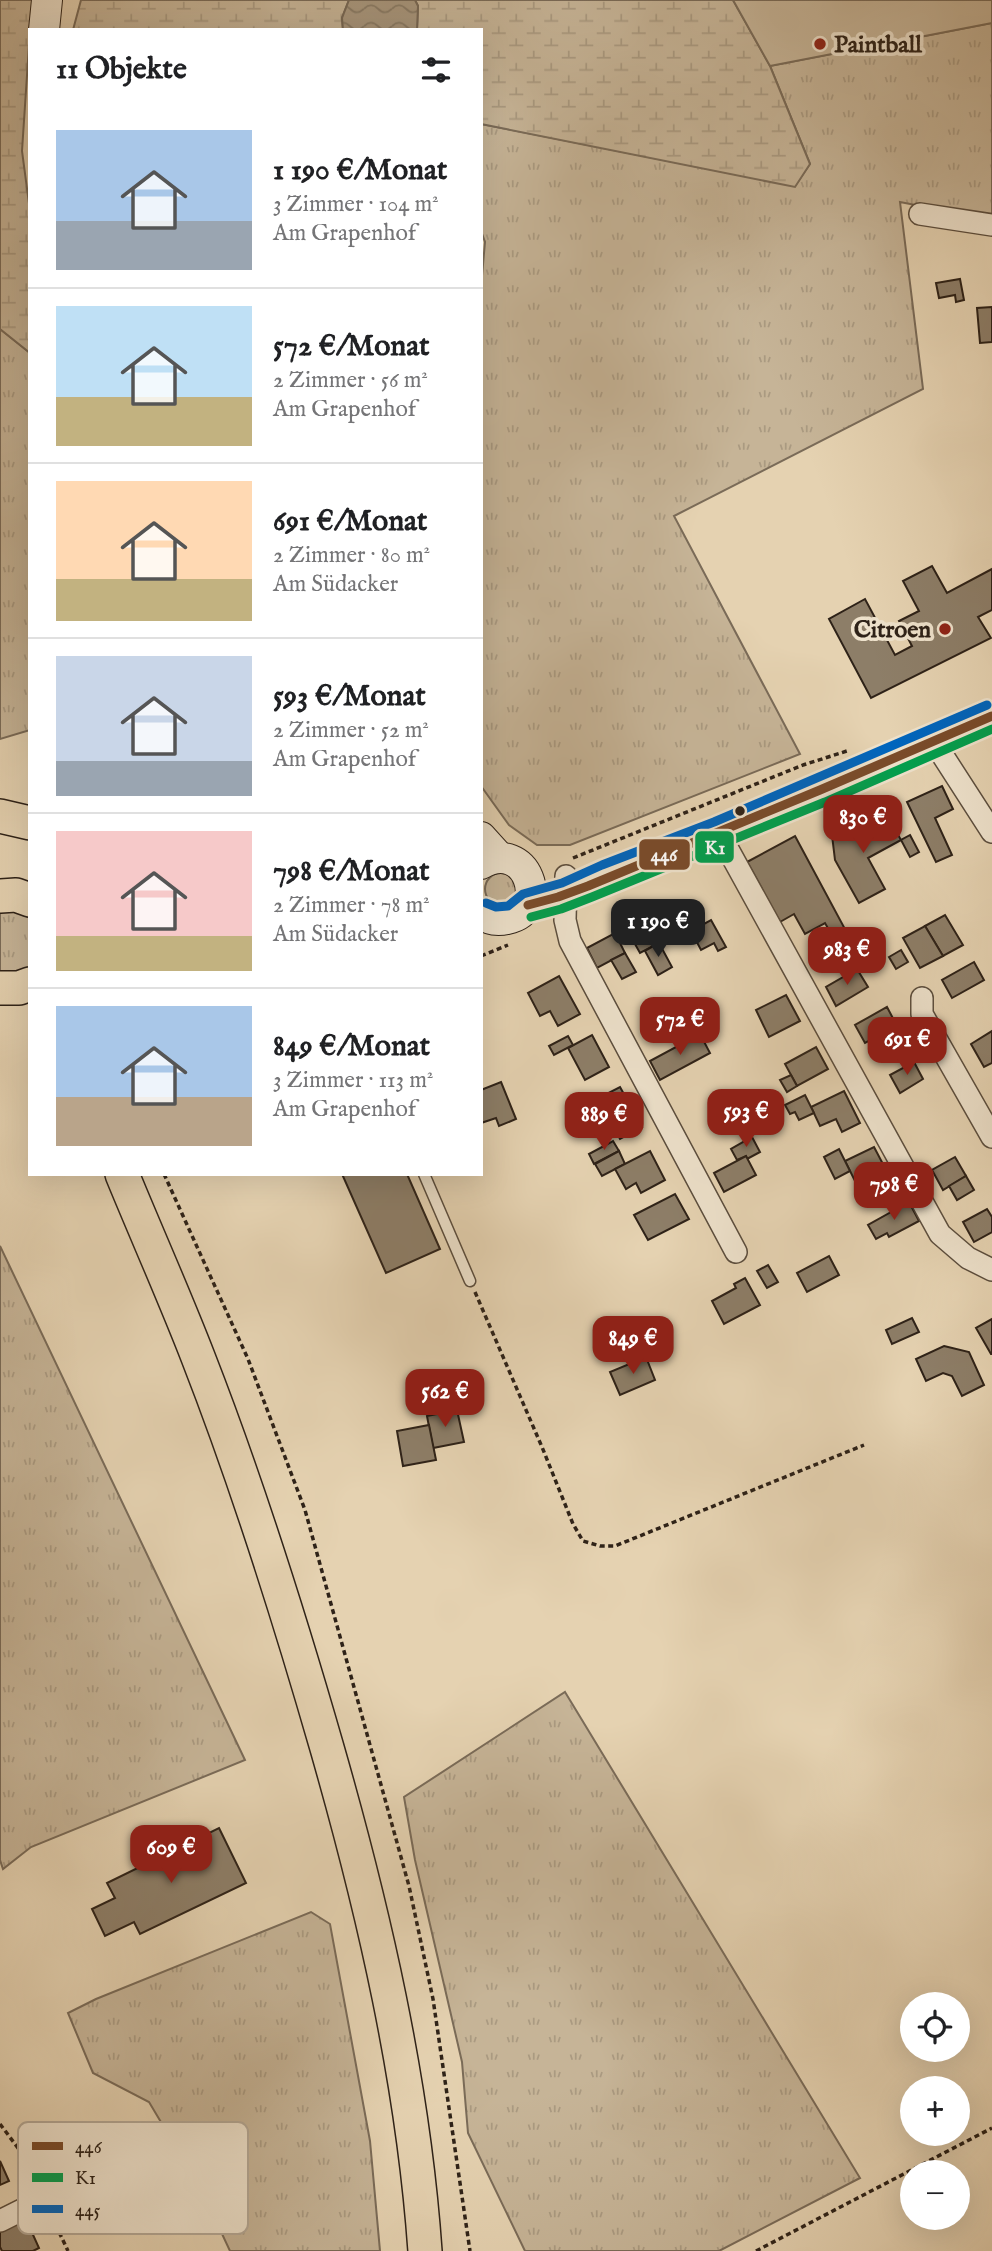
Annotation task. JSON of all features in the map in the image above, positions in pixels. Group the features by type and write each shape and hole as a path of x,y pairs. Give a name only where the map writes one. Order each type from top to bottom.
{"main road":[{"path":"0,816 28,823"},
{"path":"0,895 16,895 28,899"},
{"path":"123,1176 198,1357 244,1483 287,1611 340,1792 383,1963 405,2090 425,2251"}],"street":[{"path":"44,28 47,0"},
{"path":"920,214 992,225"},
{"path":"489,928 513,918 528,891 565,877 606,876 719,833 992,716"},
{"path":"934,742 992,832"},
{"path":"719,833 940,1234 968,1258 992,1269"},
{"path":"487,853 517,863 528,891"},
{"path":"565,877 565,920 570,941 736,1252"},
{"path":"922,998 922,1014 992,1137"},
{"path":"0,2221 18,2212"}],"lane":[{"path":"425,1176 470,1281"}],"path":[{"path":"565,877 612,844 803,765 852,749"},
{"path":"483,949 489,928"},
{"path":"165,1176 248,1359 304,1510 409,1886 433,1998 470,2251"},
{"path":"470,1281 573,1524 583,1541 600,1546 615,1546 864,1445"},
{"path":"756,2251 992,2128"}],"green space":[{"path":"0,0 38,0 31,28 28,28 22,151 28,196 28,351 0,329"},
{"path":"81,0 349,0 342,18 343,28 74,28"},
{"path":"415,0 733,0 770,66 810,164 795,187 483,124 483,28 417,28 418,6"},
{"name":"Paintball","path":"733,0 992,0 992,23 770,66"},
{"path":"992,23 992,220 900,202 923,389 674,516 800,754 570,845 537,845 509,825 483,789 483,124 795,186 810,164 770,66"},
{"path":"0,329 28,351 28,731 0,739"},
{"path":"501,873 513,877 517,889 513,901 501,905 489,901 485,889 489,877"},
{"path":"0,911 16,911 28,917 28,969 0,975"},
{"path":"0,1246 245,1760 31,1847 3,1869 0,1860"},
{"path":"565,1692 860,2178 719,2251 525,2251 468,2133 462,2062 415,1860 404,1797"},
{"path":"311,1912 330,1924 370,2141 380,2251 230,2251 222,2234 248,2234 248,2122 161,2122 149,2102 93,2073 68,2013 96,1999"}],"water":[{"path":"349,0 415,0 418,6 417,28 343,28 342,18"}],"building":[{"path":"960,279 964,300 956,302 955,295 939,298 936,283"},
{"path":"992,307 992,342 980,343 977,308"},
{"name":"Citroen","path":"932,566 947,593 992,569 992,610 978,617 991,638 871,698 829,619 865,599 895,655 912,646 899,621 919,611 903,581"},
{"path":"942,786 953,809 935,818 952,855 936,862 907,802"},
{"path":"887,815 901,840 868,858 885,889 859,903 835,860 832,835 851,824 855,832"},
{"path":"910,835 919,852 910,857 901,840"},
{"path":"795,836 853,944 841,951 825,923 805,934 794,914 780,922 747,862"},
{"path":"945,915 963,945 943,956 925,926"},
{"path":"646,917 659,943 640,953 626,928"},
{"path":"711,920 726,947 718,951 714,943 701,950 691,931"},
{"path":"925,926 943,956 920,968 903,938"},
{"path":"615,933 625,953 597,968 587,948"},
{"path":"659,943 672,967 658,975 645,951"},
{"path":"901,950 908,962 896,969 889,957"},
{"path":"625,953 636,972 622,979 611,960"},
{"path":"974,962 984,980 952,998 942,980"},
{"path":"857,969 868,987 836,1006 826,987"},
{"path":"559,976 580,1014 558,1026 550,1011 540,1016 528,993"},
{"path":"786,995 800,1021 769,1037 756,1010"},
{"path":"887,1007 897,1026 893,1028 899,1037 884,1046 878,1036 865,1043 855,1025"},
{"path":"992,1031 992,1063 984,1067 971,1044"},
{"path":"700,1034 710,1053 660,1080 650,1061"},
{"path":"592,1035 609,1067 585,1080 568,1048"},
{"path":"568,1036 573,1045 554,1055 549,1046"},
{"path":"816,1047 828,1069 797,1086 785,1064"},
{"path":"914,1062 923,1079 900,1093 890,1075"},
{"path":"791,1075 797,1086 787,1092 780,1080"},
{"path":"501,1082 516,1119 499,1126 496,1118 483,1122 483,1089"},
{"path":"620,1087 642,1127 620,1139 607,1114 597,1119 589,1103"},
{"path":"844,1091 860,1123 842,1132 836,1119 820,1126 811,1107"},
{"path":"805,1095 814,1113 799,1120 795,1112 790,1114 785,1105"},
{"path":"752,1137 760,1152 747,1159 746,1156 737,1160 731,1149"},
{"path":"613,1141 619,1151 594,1164 589,1154"},
{"path":"874,1147 884,1166 855,1181 845,1161"},
{"path":"839,1149 850,1171 835,1179 824,1157"},
{"path":"619,1151 625,1164 602,1176 595,1164"},
{"path":"650,1151 665,1180 641,1193 636,1183 626,1189 615,1169"},
{"path":"746,1156 756,1175 724,1192 714,1173"},
{"path":"955,1157 966,1176 943,1190 932,1170"},
{"path":"343,1176 408,1176 440,1249 386,1273"},
{"path":"966,1176 974,1190 957,1200 949,1186"},
{"path":"675,1194 689,1219 648,1240 634,1215"},
{"path":"909,1202 919,1221 889,1237 887,1233 876,1239 868,1225"},
{"path":"987,1209 992,1217 992,1232 974,1242 963,1222"},
{"path":"829,1256 839,1275 807,1292 797,1273"},
{"path":"768,1265 778,1282 767,1288 757,1271"},
{"path":"745,1278 760,1305 724,1324 712,1301 736,1288 734,1284"},
{"path":"912,1318 919,1332 892,1344 886,1330"},
{"path":"992,1319 992,1354 991,1354 976,1328"},
{"path":"944,1346 969,1352 984,1385 962,1396 952,1376 943,1373 926,1381 916,1359"},
{"path":"646,1357 655,1380 620,1395 610,1372"},
{"path":"457,1410 464,1442 433,1448 427,1416"},
{"path":"429,1425 436,1460 403,1466 397,1431"},
{"path":"219,1828 246,1883 140,1934 134,1922 105,1936 92,1909 115,1898 107,1883"},
{"path":"0,2161 9,2181 0,2185"},
{"path":"18,2220 18,2234 33,2234 39,2248 33,2251 2,2251 0,2229"}],"transit line":[{"name":"445","path":"486,903 496,907 508,906 523,894 562,883 714,822 987,705"},
{"name":"446","path":"528,905 588,886 992,716"},
{"name":"K1","path":"531,917 592,897 825,802 992,729"}],"place":[{"name":"Paintball","path":"820,44"},
{"name":"Citroen","path":"945,629"}]}
